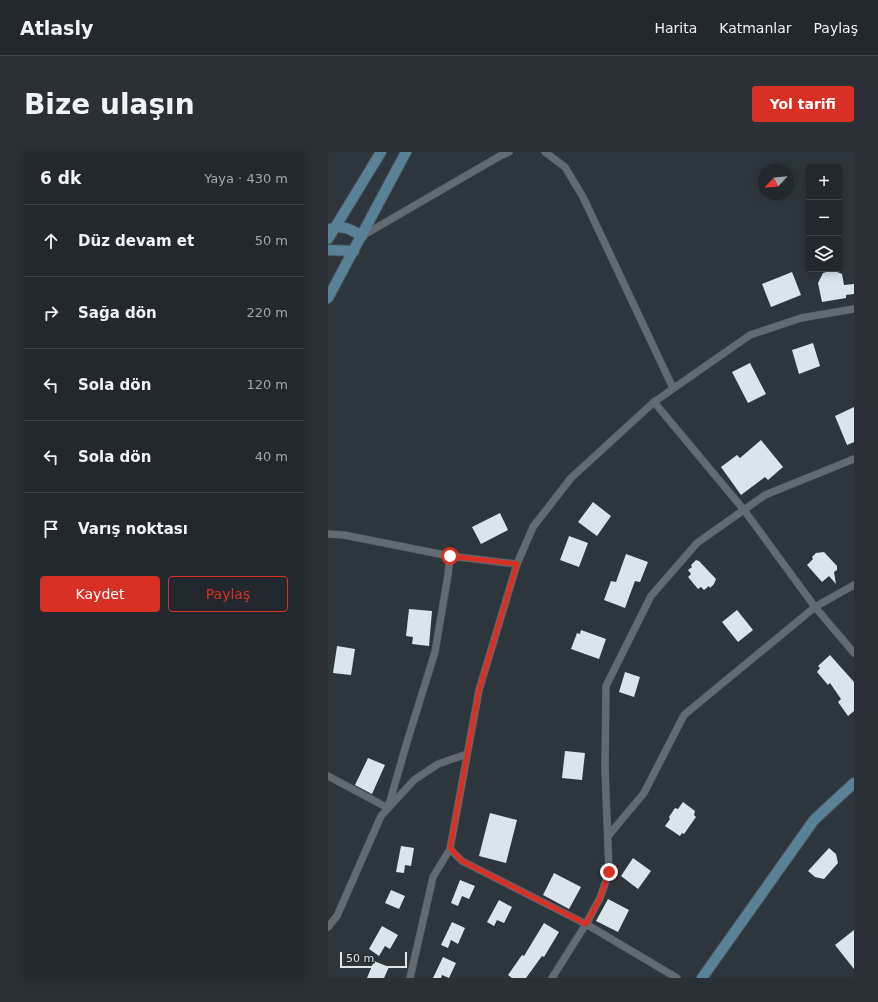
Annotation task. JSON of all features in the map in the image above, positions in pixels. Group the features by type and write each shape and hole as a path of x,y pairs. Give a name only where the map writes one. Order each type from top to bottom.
{"street":[{"path":"328,239 332,229 381,152"},
{"path":"328,298 406,152"},
{"path":"362,236 509,152"},
{"path":"545,152 565,167 583,197 673,388"},
{"path":"332,229 348,228 362,236"},
{"path":"328,250 354,251"},
{"path":"410,978 433,877 450,848 479,690 517,564 533,528 571,478 654,402 750,335 801,318 854,309"},
{"path":"654,402 744,510 816,606 854,653"},
{"path":"552,978 586,924 600,898 609,872 604,768 606,686 651,596 697,543 765,495 854,459"},
{"path":"328,534 344,535 450,556 517,564"},
{"path":"388,808 435,652 450,556"},
{"path":"608,836 644,793 684,715 816,606 854,585"},
{"path":"328,927 337,916 381,816 414,780 438,764 467,754"},
{"path":"328,776 388,808"},
{"path":"702,978 814,820 854,784"},
{"path":"450,848 462,861 586,924 677,978"}],"building":[{"path":"792,272 801,295 771,307 762,284"},
{"path":"837,272 842,274 844,285 854,284 854,294 846,295 846,298 822,302 818,283 823,273"},
{"path":"813,343 820,366 799,374 792,350"},
{"path":"750,363 766,394 748,403 732,372"},
{"path":"854,407 854,442 847,445 835,416"},
{"path":"761,440 783,467 768,480 765,477 741,495 721,467 737,455 740,458"},
{"path":"593,502 611,516 597,536 578,522"},
{"path":"500,513 508,530 481,544 472,527"},
{"path":"569,536 588,543 579,567 560,560"},
{"path":"824,552 837,566 837,570 834,572 836,584 829,576 822,582 807,565 816,553"},
{"path":"626,554 648,562 640,582 635,581 625,608 604,600 611,581 616,582"},
{"path":"696,560 699,561 716,579 710,588 709,586 704,590 701,587 698,589 688,577 691,574 688,570 692,567 691,565"},
{"path":"409,609 432,611 429,646 412,644 413,637 406,636"},
{"path":"737,610 753,630 738,642 722,622"},
{"path":"581,630 606,639 599,659 571,649 577,633 580,634"},
{"path":"337,646 355,649 351,675 333,673"},
{"path":"830,655 854,682 854,711 848,716 838,702 841,699 830,683 828,685 817,672 820,668 818,666"},
{"path":"625,672 640,677 634,697 619,692"},
{"path":"565,751 585,753 582,780 562,778"},
{"path":"368,758 385,765 372,794 355,785"},
{"path":"683,802 695,811 694,815 696,817 684,834 682,833 680,836 665,826 675,808 678,809"},
{"path":"490,813 517,820 506,863 479,856"},
{"path":"401,846 414,848 411,866 405,865 404,873 396,872"},
{"path":"829,848 836,854 838,863 824,879 815,877 808,871"},
{"path":"633,858 651,871 638,889 621,876"},
{"path":"554,873 581,887 569,909 543,895"},
{"path":"460,880 475,886 469,899 462,896 458,906 451,903"},
{"path":"391,890 405,896 399,909 385,903"},
{"path":"608,899 629,910 618,932 596,921"},
{"path":"499,900 512,907 504,923 497,920 494,926 487,922"},
{"path":"452,922 465,928 458,944 451,940 448,948 441,945"},
{"path":"544,923 559,932 544,957 542,956 526,978 512,978 508,975 522,955 524,956"},
{"path":"382,926 398,935 390,949 385,946 379,956 369,949"},
{"path":"854,930 854,969 835,945"},
{"path":"443,957 456,963 449,978 442,975 441,978 433,978"},
{"path":"374,961 389,967 384,978 367,978"}],"route":[{"path":"450,556 517,564 479,690 450,848 462,861 586,924 600,898 609,872"}]}
